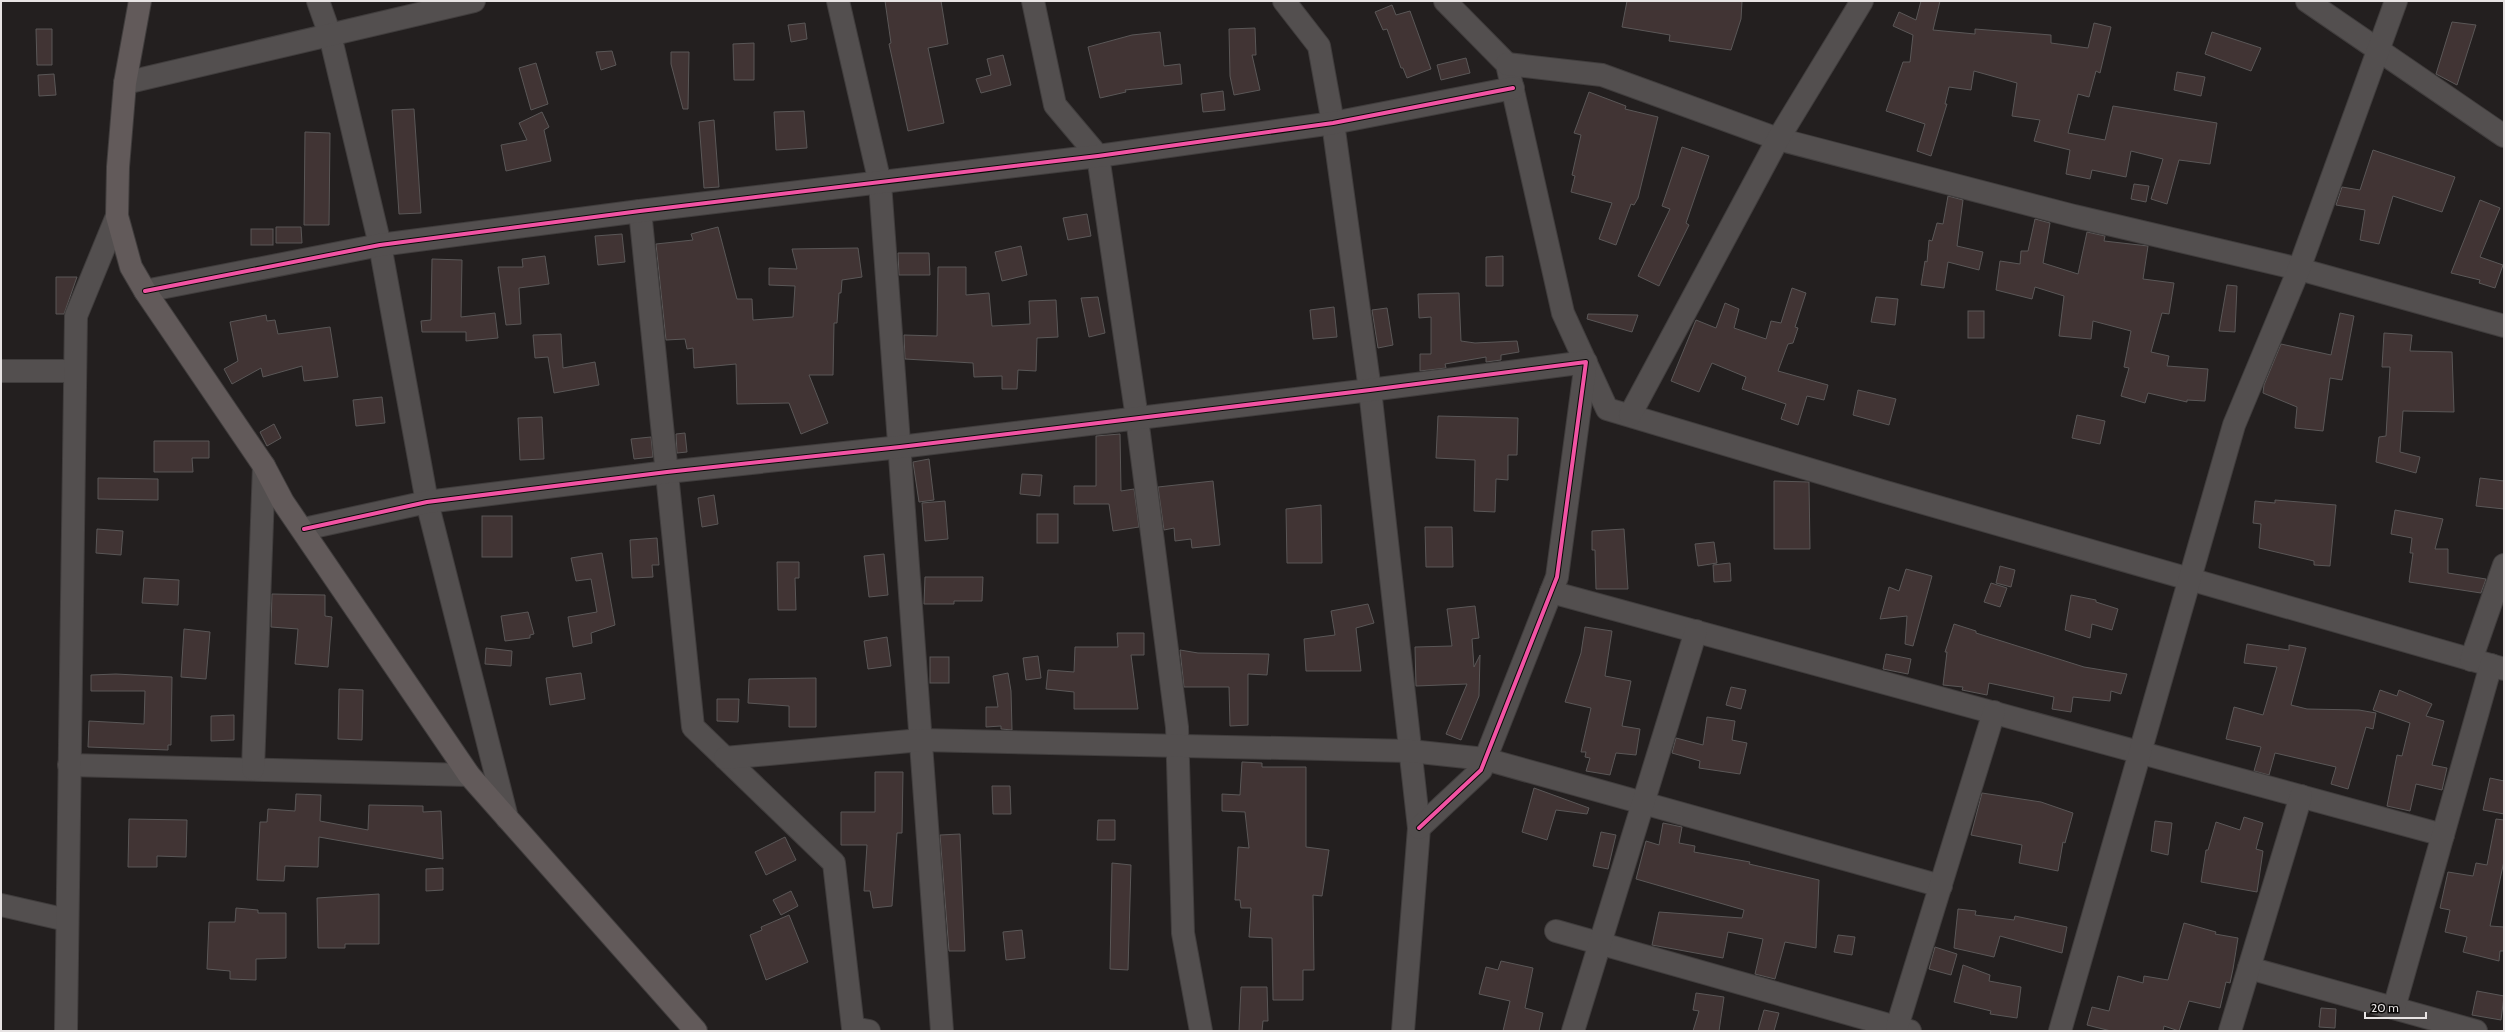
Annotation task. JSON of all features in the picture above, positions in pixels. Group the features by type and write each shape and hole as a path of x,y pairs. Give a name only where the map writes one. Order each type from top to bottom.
{"highway":[{"path":"140,1 125,83 118,167 117,216 131,266 144,291 264,466 283,502 304,529 469,775 696,1031"}],"street":[{"path":"318,1 330,35 380,245 427,502 507,818"},
{"path":"125,83 474,1"},
{"path":"838,1 880,183 922,740 942,1031"},
{"path":"1033,1 1055,105 1098,156 1137,418 1178,746 1183,933 1201,1031"},
{"path":"1284,1 1319,46 1333,123 1370,390 1419,828 1403,1031"},
{"path":"1445,1 1507,64 1563,313 1607,409 2188,579 2489,665"},
{"path":"1630,415 1778,139 1862,1"},
{"path":"2307,1 2504,136"},
{"path":"2060,1031 2188,579 2234,425 2299,269 2396,1"},
{"path":"1507,64 1602,74 1778,139 2074,216 2299,269 2504,326"},
{"path":"144,291 380,245 640,211 1098,156 1333,123 1513,88"},
{"path":"640,211 694,727 834,864 853,1028 869,1031"},
{"path":"66,1031 76,316 117,216"},
{"path":"304,529 427,502 667,472 900,447 1370,390 1586,362"},
{"path":"1419,828 1481,770 1557,577 1586,362"},
{"path":"1,371 75,371"},
{"path":"253,769 264,466"},
{"path":"2394,1008 2489,665 2504,564"},
{"path":"1551,592 2443,835"},
{"path":"1573,1031 1696,632"},
{"path":"1556,931 1903,1029 1940,886 1994,712"},
{"path":"725,758 922,740 1410,751 1485,759 1940,886"},
{"path":"69,765 469,775"},
{"path":"2230,1031 2301,796"},
{"path":"1,905 67,920"},
{"path":"2249,968 2476,1031"}],"building":[{"path":"885,1 941,1 948,44 928,48 944,123 908,131 889,44 891,43"},
{"path":"1627,1 1742,1 1741,19 1731,50 1669,41 1670,35 1622,27"},
{"path":"1921,1 1940,1 1933,30 1975,34 1975,29 2051,35 2051,43 2088,48 2094,23 2111,27 2100,73 2096,71 2089,97 2078,94 2068,133 2105,140 2113,106 2217,123 2210,164 2179,160 2167,204 2151,199 2163,159 2131,151 2126,177 2092,170 2090,179 2066,174 2070,150 2034,141 2040,120 2012,116 2017,83 1974,71 1971,90 1949,87 1945,104 1947,104 1931,156 1917,151 1925,124 1886,111 1903,62 1910,62 1913,35 1893,26 1899,12 1916,20"},
{"path":"1392,5 1396,15 1410,11 1431,69 1407,78 1403,68 1401,68 1387,29 1383,30 1375,12"},
{"path":"2452,22 2476,25 2457,85 2436,74"},
{"path":"805,23 807,39 791,42 788,25"},
{"path":"1255,28 1256,55 1252,55 1260,90 1234,95 1230,76 1229,29"},
{"path":"36,29 52,29 52,65 37,65"},
{"path":"1160,32 1164,66 1180,64 1182,84 1125,90 1126,92 1100,98 1088,47 1132,35"},
{"path":"2212,32 2261,48 2251,71 2205,54"},
{"path":"754,43 754,80 734,80 733,44"},
{"path":"612,51 616,65 601,70 596,52"},
{"path":"671,52 689,52 688,109 683,109 671,64"},
{"path":"1003,55 1011,85 981,93 976,79 991,75 987,59"},
{"path":"1466,58 1470,73 1441,80 1437,65"},
{"path":"536,63 548,104 531,110 519,68"},
{"path":"2177,72 2205,77 2201,96 2174,90"},
{"path":"54,74 56,95 39,96 38,75"},
{"path":"1223,91 1225,110 1203,112 1201,94"},
{"path":"1589,92 1626,106 1625,109 1658,117 1638,198 1634,205 1631,204 1616,245 1599,239 1612,203 1571,192 1575,176 1572,175 1581,135 1574,133"},
{"path":"414,109 421,213 399,214 392,110"},
{"path":"804,111 807,148 776,150 774,112"},
{"path":"542,112 549,127 544,130 551,161 506,171 501,145 527,140 519,123"},
{"path":"714,120 719,187 704,188 699,122"},
{"path":"305,132 330,133 329,225 304,225"},
{"path":"1682,147 1709,156 1686,223 1689,225 1659,286 1638,276 1670,209 1662,206"},
{"path":"2373,150 2455,177 2442,212 2393,196 2379,244 2360,240 2365,210 2336,205 2342,187 2360,190"},
{"path":"2134,184 2149,186 2146,202 2131,199"},
{"path":"1948,196 1963,200 1957,246 1983,252 1979,270 1948,262 1944,288 1921,285 1925,261 1927,262 1929,240 1932,241 1937,223 1943,224"},
{"path":"2480,200 2500,208 2480,257 2503,265 2495,288 2479,283 2480,280 2451,273"},
{"path":"1087,214 1091,236 1068,240 1063,218"},
{"path":"2035,219 2050,223 2043,263 2078,274 2087,232 2105,236 2104,241 2148,246 2143,279 2174,283 2169,314 2162,313 2151,352 2169,356 2167,366 2208,369 2205,401 2187,400 2187,402 2148,393 2145,403 2121,396 2129,368 2124,367 2131,331 2093,321 2091,339 2059,336 2064,296 2035,287 2032,299 1996,290 2000,261 2020,264 2021,251 2028,251"},
{"path":"276,227 301,227 302,243 276,243"},
{"path":"718,227 737,299 752,299 753,320 793,317 795,286 769,285 769,268 797,269 792,249 858,248 862,277 842,280 841,293 839,293 837,323 834,323 833,375 809,375 828,423 801,434 789,403 737,404 736,364 694,368 693,348 687,349 685,339 666,340 656,244 693,240 691,234"},
{"path":"251,229 273,229 273,245 251,245"},
{"path":"622,234 625,262 598,265 595,236"},
{"path":"1021,246 1027,275 1002,281 995,252"},
{"path":"898,253 929,253 930,275 899,275"},
{"path":"545,256 549,284 519,288 521,324 506,325 498,267 523,267 522,259"},
{"path":"1503,256 1503,286 1486,286 1486,257"},
{"path":"432,259 462,260 461,317 495,313 498,338 466,341 466,332 422,332 421,321 431,320"},
{"path":"938,267 966,267 966,295 989,293 992,326 1030,324 1029,301 1056,300 1058,337 1037,338 1036,371 1018,370 1017,389 1002,389 1002,376 974,377 973,363 905,359 904,335 937,336"},
{"path":"56,277 77,277 64,314 56,314"},
{"path":"2227,285 2237,286 2235,332 2219,331"},
{"path":"1792,288 1806,293 1795,327 1798,328 1793,343 1788,344 1778,371 1828,385 1824,400 1807,396 1798,425 1781,419 1786,404 1742,389 1746,377 1712,363 1699,392 1671,381 1696,320 1716,328 1725,303 1739,309 1734,328 1766,339 1771,321 1781,323"},
{"path":"1459,293 1461,341 1475,343 1517,341 1519,352 1501,355 1501,360 1486,362 1486,357 1445,364 1446,368 1420,371 1420,354 1431,354 1431,317 1419,318 1418,294"},
{"path":"1098,297 1105,333 1089,337 1081,298"},
{"path":"1876,297 1898,299 1895,325 1871,322"},
{"path":"1334,307 1337,337 1313,339 1310,310"},
{"path":"1387,308 1393,345 1378,348 1372,310"},
{"path":"1968,311 1984,311 1984,338 1968,338"},
{"path":"2340,313 2354,316 2342,380 2330,378 2323,431 2295,428 2297,407 2263,393 2264,385 2281,344 2331,355"},
{"path":"1588,314 1638,315 1632,332 1587,319"},
{"path":"266,315 267,321 275,320 278,334 330,327 338,377 304,381 302,366 263,377 261,368 232,384 224,369 238,361 230,322"},
{"path":"2384,333 2412,335 2410,351 2452,352 2454,412 2403,411 2400,452 2420,457 2416,473 2376,462 2379,437 2386,436 2390,367 2382,367"},
{"path":"561,334 563,368 595,362 599,385 554,393 548,357 535,358 533,335"},
{"path":"1858,390 1896,399 1889,425 1853,415"},
{"path":"382,397 385,423 356,426 353,400"},
{"path":"2077,415 2105,421 2100,444 2072,438"},
{"path":"1438,416 1518,418 1517,455 1508,455 1508,480 1496,479 1495,512 1474,511 1475,460 1436,458"},
{"path":"542,417 544,459 520,460 518,418"},
{"path":"274,424 281,438 267,446 260,432"},
{"path":"685,433 687,452 677,453 676,434"},
{"path":"1120,434 1121,491 1134,489 1139,527 1113,531 1109,504 1074,504 1074,486 1096,486 1096,436"},
{"path":"651,437 653,457 634,459 631,439"},
{"path":"154,441 209,441 209,458 192,458 193,472 154,472"},
{"path":"929,459 934,500 919,502 913,462"},
{"path":"1022,474 1042,475 1040,496 1020,494"},
{"path":"98,478 158,479 158,500 98,499"},
{"path":"2480,478 2504,481 2504,509 2476,506"},
{"path":"1213,481 1220,545 1192,548 1191,539 1175,541 1174,528 1164,530 1158,487"},
{"path":"1774,481 1809,482 1810,549 1774,549"},
{"path":"714,495 718,524 702,527 698,498"},
{"path":"2275,500 2336,505 2330,566 2314,565 2314,561 2259,548 2261,524 2253,523 2255,501 2275,503"},
{"path":"945,501 948,539 925,541 922,503"},
{"path":"1321,505 1322,563 1287,563 1286,509"},
{"path":"2395,510 2443,519 2435,549 2448,549 2448,573 2486,579 2481,593 2409,582 2413,553 2410,553 2412,538 2391,534"},
{"path":"1037,514 1058,514 1058,543 1037,543"},
{"path":"482,516 512,516 512,557 482,557"},
{"path":"1425,527 1452,527 1453,567 1426,567"},
{"path":"97,529 123,531 121,555 96,553"},
{"path":"1624,529 1628,589 1596,589 1595,550 1592,550 1592,531"},
{"path":"657,538 659,565 652,565 653,577 632,578 630,540"},
{"path":"1714,542 1717,563 1698,566 1695,544"},
{"path":"602,553 615,625 591,633 592,643 573,647 568,617 597,612 591,579 576,581 571,558"},
{"path":"884,554 888,595 869,597 864,556"},
{"path":"777,562 799,562 799,578 795,578 796,610 778,610"},
{"path":"1730,563 1731,581 1714,582 1713,565"},
{"path":"2000,566 2015,570 2011,587 1996,583"},
{"path":"1906,569 1932,576 1913,646 1905,644 1907,616 1880,619 1889,587 1899,591"},
{"path":"925,577 983,577 982,601 954,601 954,604 924,604"},
{"path":"144,578 179,580 178,605 142,603"},
{"path":"1991,583 2007,588 2000,607 1984,602"},
{"path":"272,594 325,595 325,616 332,617 328,667 295,664 298,629 271,627"},
{"path":"2071,595 2096,600 2096,602 2118,609 2112,630 2092,624 2090,638 2065,630"},
{"path":"1368,604 1374,623 1356,628 1361,671 1306,671 1304,639 1335,635 1331,611"},
{"path":"1475,606 1479,638 1472,639 1474,667 1480,655 1479,696 1461,740 1446,734 1467,684 1416,686 1415,647 1452,646 1447,609"},
{"path":"528,612 534,634 530,635 530,638 505,641 501,616"},
{"path":"1954,624 1976,631 1976,633 2084,667 2127,674 2121,694 2111,691 2110,701 2073,697 2071,712 2052,709 2054,697 1989,683 1987,695 1962,690 1963,687 1943,685 1947,652 1945,652"},
{"path":"1585,627 1612,631 1605,676 1631,681 1622,726 1640,729 1636,755 1616,753 1610,775 1586,771 1590,758 1585,757 1586,752 1581,752 1591,708 1565,702 1581,653"},
{"path":"184,629 210,632 206,679 181,677"},
{"path":"1117,633 1144,633 1144,655 1131,655 1138,709 1074,709 1074,692 1046,689 1048,670 1074,672 1075,647 1118,647"},
{"path":"887,637 891,666 868,669 864,641"},
{"path":"2247,644 2289,650 2289,645 2306,648 2291,705 2307,709 2359,710 2376,713 2373,729 2366,727 2348,789 2331,784 2336,767 2275,753 2269,775 2254,771 2261,747 2226,739 2234,707 2263,715 2277,667 2244,663"},
{"path":"486,648 512,651 511,666 485,664"},
{"path":"1180,650 1198,653 1269,654 1267,675 1248,674 1248,725 1230,726 1229,687 1184,687"},
{"path":"1886,654 1911,659 1908,674 1883,669"},
{"path":"1038,656 1041,678 1026,680 1023,658"},
{"path":"930,657 949,657 949,683 930,683"},
{"path":"581,673 585,699 550,705 546,678"},
{"path":"1008,673 1011,691 1012,730 1001,729 1001,726 986,727 986,707 998,707 993,676"},
{"path":"116,674 172,677 171,745 168,745 168,750 88,747 89,721 144,724 145,691 91,691 91,675"},
{"path":"816,678 816,727 789,727 789,706 748,703 749,679"},
{"path":"1731,687 1746,690 1741,709 1726,705"},
{"path":"339,689 363,690 362,740 338,739"},
{"path":"2380,690 2397,696 2399,690 2432,704 2426,716 2444,721 2432,765 2447,768 2442,790 2416,784 2410,811 2387,806 2397,755 2402,756 2410,723 2373,710"},
{"path":"717,699 739,699 738,722 717,721"},
{"path":"234,715 234,740 211,741 211,716"},
{"path":"1707,717 1735,721 1732,740 1747,743 1740,774 1699,768 1700,761 1672,753 1676,738 1703,745"},
{"path":"1242,762 1262,763 1262,767 1306,767 1306,847 1329,850 1322,896 1313,895 1314,970 1303,970 1303,1000 1273,1000 1272,938 1249,937 1251,908 1241,908 1240,900 1235,900 1238,847 1249,848 1245,812 1222,811 1222,794 1240,795"},
{"path":"875,772 903,772 902,833 897,833 892,906 873,908 870,891 864,891 867,845 841,845 841,812 875,812"},
{"path":"2490,778 2504,781 2504,814 2483,810"},
{"path":"992,786 1010,786 1011,814 993,814"},
{"path":"1534,788 1589,808 1587,814 1556,810 1547,840 1522,832"},
{"path":"1982,793 2041,802 2073,813 2065,843 2063,842 2058,871 2019,863 2022,845 1971,835"},
{"path":"296,794 321,795 320,821 368,830 369,805 423,806 423,812 441,811 443,859 319,837 318,867 285,866 284,881 257,880 260,822 267,822 268,809 295,811"},
{"path":"2244,817 2263,823 2256,849 2263,851 2257,892 2201,882 2206,850 2208,850 2216,822 2240,830"},
{"path":"129,819 187,820 186,857 157,856 157,867 128,867"},
{"path":"2496,819 2504,820 2504,861 2490,926 2504,927 2504,951 2500,951 2499,961 2463,952 2467,937 2445,932 2450,910 2440,908 2448,872 2473,876 2476,863 2487,865"},
{"path":"1098,820 1115,820 1115,840 1097,840"},
{"path":"2155,821 2172,823 2168,855 2151,851"},
{"path":"1663,823 1682,827 1679,843 1695,846 1694,852 1750,862 1749,864 1819,880 1816,948 1785,942 1775,979 1755,974 1763,939 1728,932 1723,958 1652,945 1659,912 1742,918 1744,910 1636,879 1646,841 1659,845"},
{"path":"1601,832 1616,835 1608,869 1593,866"},
{"path":"960,834 965,951 949,951 940,835"},
{"path":"785,837 796,860 766,875 755,852"},
{"path":"1112,863 1131,865 1128,970 1110,969"},
{"path":"443,868 443,890 426,891 426,869"},
{"path":"791,891 798,906 781,915 773,900"},
{"path":"379,894 379,944 345,944 345,948 318,948 317,898"},
{"path":"236,908 258,910 258,913 286,913 286,958 256,959 256,980 230,979 230,971 207,969 209,922 235,922"},
{"path":"1958,909 1976,911 1975,915 2014,920 2015,916 2067,927 2062,953 2000,936 1994,957 1954,948"},
{"path":"789,915 808,962 766,980 750,935 762,930 761,927"},
{"path":"2184,923 2216,932 2215,934 2238,938 2230,983 2226,982 2220,1008 2189,1001 2179,1031 2164,1026 2163,1031 2111,1031 2087,1025 2092,1007 2109,1011 2118,976 2143,983 2144,976 2168,980"},
{"path":"1022,930 1025,958 1006,960 1003,932"},
{"path":"1838,935 1855,937 1852,955 1834,952"},
{"path":"1935,947 1957,954 1951,975 1929,969"},
{"path":"1501,961 1533,968 1525,1008 1543,1013 1539,1031 1503,1031 1510,1001 1479,994 1486,967 1498,970"},
{"path":"1963,965 1990,975 1989,981 2021,987 2017,1018 1990,1014 1991,1011 1954,1002"},
{"path":"1241,987 1267,987 1268,1021 1263,1021 1262,1031 1239,1031"},
{"path":"2477,991 2504,996 2501,1020 2472,1015"},
{"path":"1696,993 1724,997 1719,1031 1693,1031 1699,1011 1693,1010"},
{"path":"2321,1008 2336,1009 2335,1028 2319,1027"},
{"path":"1764,1010 1779,1013 1774,1031 1758,1031"}],"cycle path":[{"path":"145,291 380,245 640,211 1098,156 1333,123 1513,88"},
{"path":"304,529 427,502 667,472 900,447 1370,390 1586,362 1557,577 1481,770 1419,828"}]}
